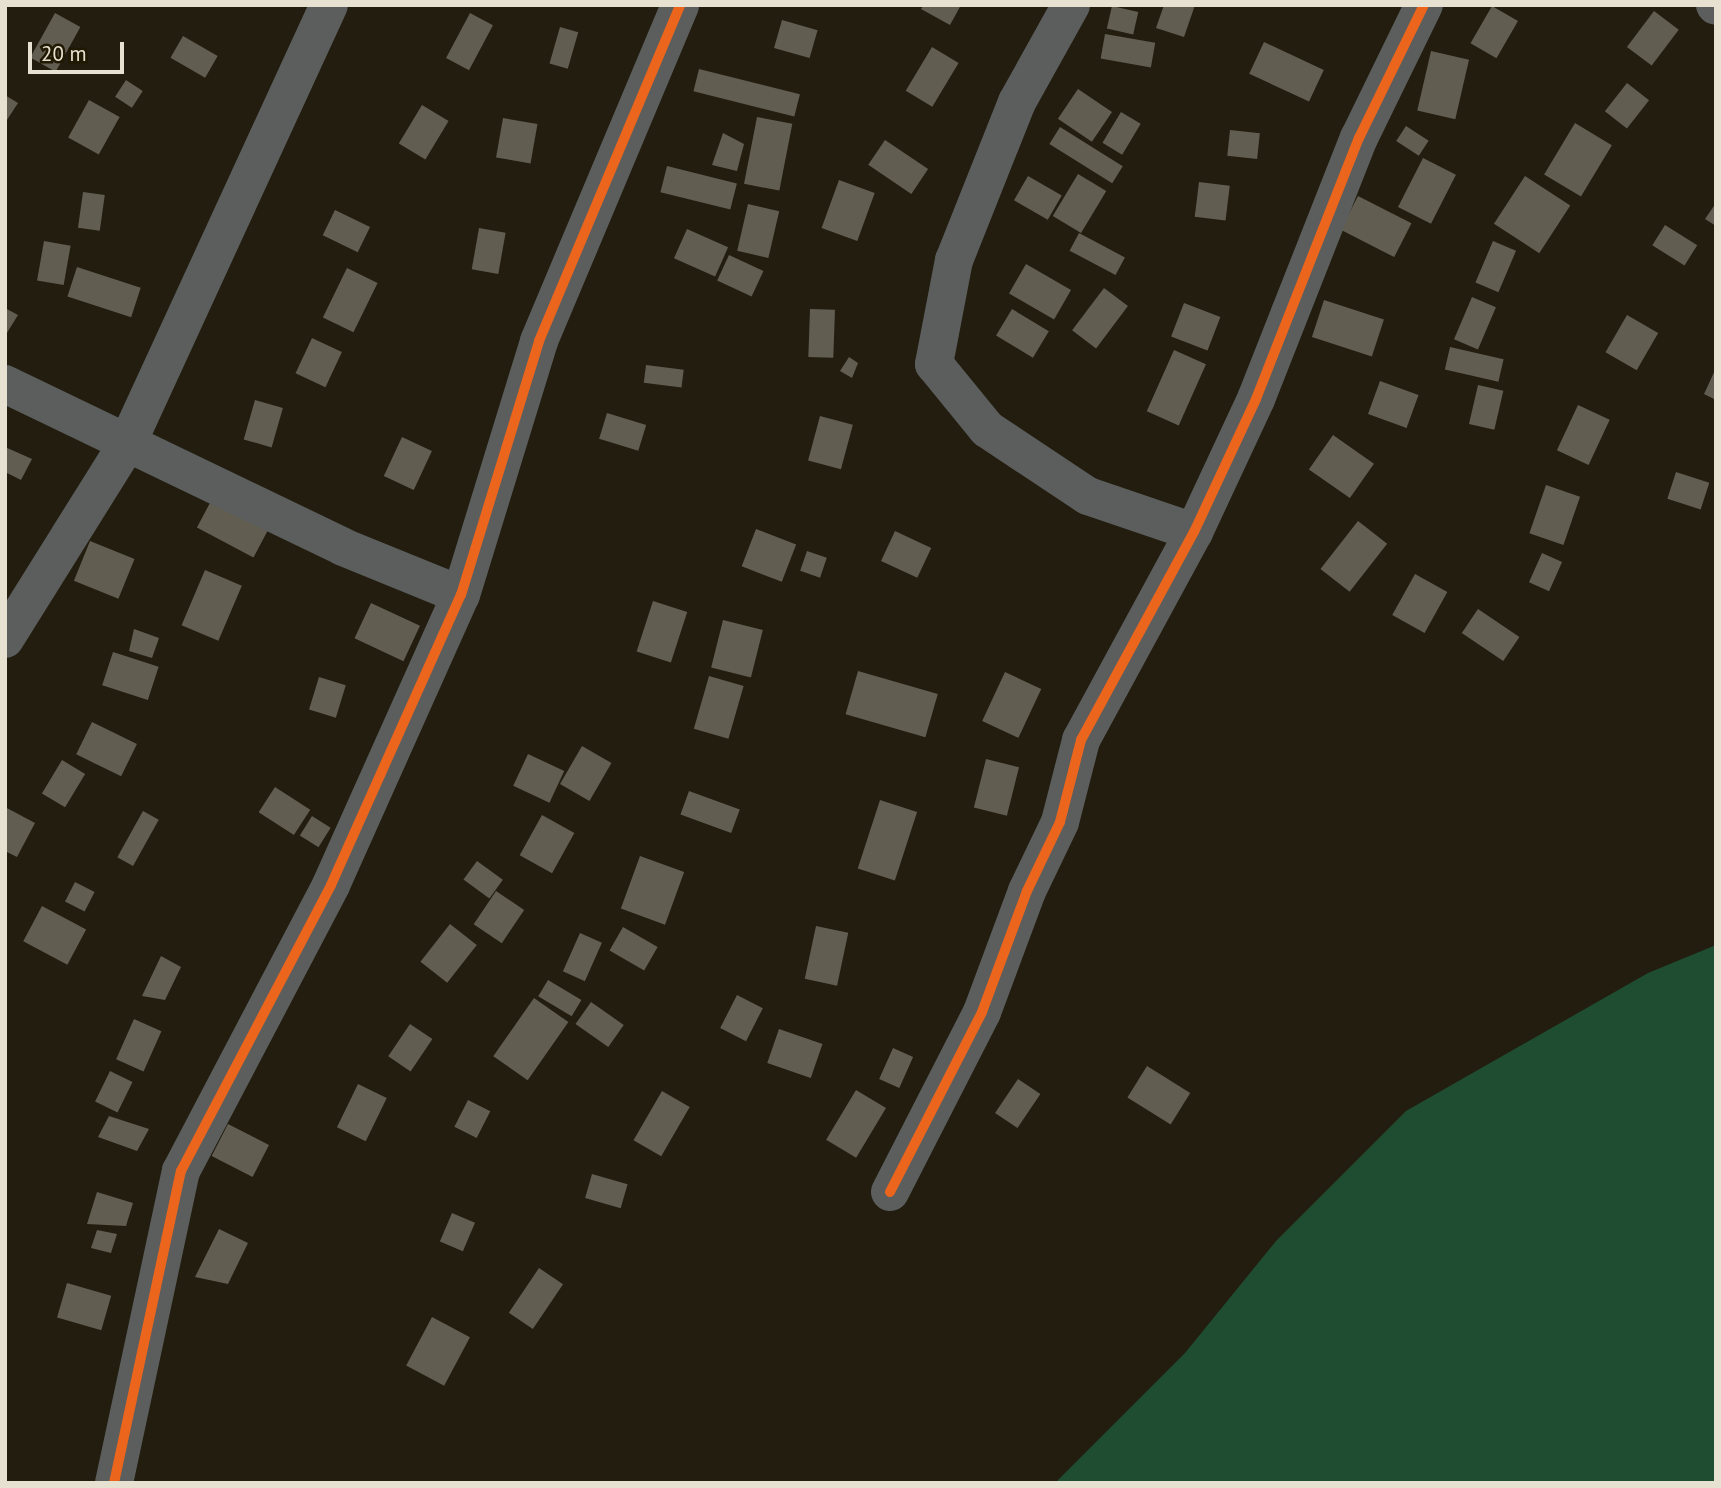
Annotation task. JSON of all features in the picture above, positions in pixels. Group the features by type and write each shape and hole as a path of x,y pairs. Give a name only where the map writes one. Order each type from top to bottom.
{"street":[{"path":"5,639 127,444 329,5"},
{"path":"114,1483 181,1171 331,885 461,594 539,341 680,5"},
{"path":"1071,5 1017,102 954,260 934,364 987,429 1088,496 1194,532"},
{"path":"890,1192 982,1012 1027,891 1060,822 1081,740 1194,532 1256,399 1359,138 1424,5"},
{"path":"5,384 343,547 461,594"}],"green space":[{"path":"1716,945 1716,1483 1055,1483 1185,1353 1276,1241 1406,1111 1648,973"}],"building":[{"path":"924,5 961,5 950,25 921,9"},
{"path":"1164,5 1195,5 1184,37 1156,28"},
{"path":"1112,6 1138,12 1133,34 1107,28"},
{"path":"1492,6 1518,21 1496,58 1470,43"},
{"path":"1654,11 1679,30 1652,66 1627,47"},
{"path":"55,13 80,27 56,72 30,58"},
{"path":"470,13 493,25 469,70 446,58"},
{"path":"782,20 818,30 810,58 774,48"},
{"path":"560,27 578,32 568,69 550,64"},
{"path":"1105,34 1155,43 1151,67 1101,59"},
{"path":"183,36 218,56 205,78 170,58"},
{"path":"1264,42 1324,70 1309,102 1249,74"},
{"path":"932,47 959,63 932,107 906,91"},
{"path":"1431,51 1469,60 1455,119 1417,110"},
{"path":"699,69 800,94 794,116 693,91"},
{"path":"126,80 143,91 132,108 115,97"},
{"path":"1627,83 1649,100 1627,129 1605,111"},
{"path":"1078,89 1112,112 1092,142 1058,119"},
{"path":"5,95 18,103 5,123"},
{"path":"89,100 120,117 99,155 68,138"},
{"path":"422,105 449,121 425,160 399,144"},
{"path":"1121,112 1141,124 1122,155 1102,143"},
{"path":"757,117 792,124 779,191 744,184"},
{"path":"503,118 537,124 531,163 496,157"},
{"path":"1575,123 1612,145 1581,197 1544,174"},
{"path":"1406,126 1429,141 1419,156 1396,141"},
{"path":"1060,127 1123,166 1112,183 1049,144"},
{"path":"1230,130 1260,133 1257,159 1227,156"},
{"path":"723,133 744,144 737,171 712,165"},
{"path":"885,140 928,169 911,194 868,165"},
{"path":"1423,158 1456,175 1431,224 1398,207"},
{"path":"667,166 737,183 730,210 660,192"},
{"path":"1078,174 1106,191 1081,233 1053,216"},
{"path":"1028,176 1062,195 1048,220 1014,200"},
{"path":"1525,176 1570,205 1539,253 1494,224"},
{"path":"839,180 875,193 857,241 822,228"},
{"path":"1199,182 1230,186 1226,221 1195,217"},
{"path":"83,192 105,195 100,231 78,228"},
{"path":"1358,196 1411,223 1394,257 1341,230"},
{"path":"1716,203 1716,226 1705,219"},
{"path":"748,204 779,211 768,258 737,251"},
{"path":"335,210 370,227 358,252 323,235"},
{"path":"1665,225 1697,245 1685,265 1652,245"},
{"path":"479,228 506,233 498,274 472,269"},
{"path":"687,229 728,247 715,277 674,258"},
{"path":"1079,233 1125,257 1116,275 1070,251"},
{"path":"44,241 71,246 64,285 37,280"},
{"path":"1493,241 1516,251 1498,292 1475,282"},
{"path":"729,255 763,271 752,296 717,280"},
{"path":"1026,264 1071,290 1054,319 1009,293"},
{"path":"77,267 141,288 131,317 67,296"},
{"path":"347,268 378,283 353,332 323,317"},
{"path":"1104,288 1128,306 1096,348 1072,330"},
{"path":"1472,297 1496,307 1478,350 1454,339"},
{"path":"1324,300 1384,319 1372,357 1312,337"},
{"path":"1184,303 1220,317 1208,351 1171,337"},
{"path":"5,308 18,315 5,336"},
{"path":"810,309 835,310 833,358 808,357"},
{"path":"1012,309 1049,331 1033,358 996,336"},
{"path":"1627,315 1658,333 1637,370 1606,352"},
{"path":"312,338 342,352 325,387 296,373"},
{"path":"1450,347 1504,359 1498,382 1445,369"},
{"path":"1174,350 1206,364 1179,425 1147,411"},
{"path":"849,357 858,363 852,378 840,371"},
{"path":"646,365 684,370 682,387 644,383"},
{"path":"1716,368 1716,400 1704,394"},
{"path":"1380,381 1419,395 1407,428 1368,414"},
{"path":"1478,385 1503,391 1494,430 1469,424"},
{"path":"255,400 283,408 272,447 244,439"},
{"path":"1578,405 1610,420 1589,465 1557,450"},
{"path":"607,413 646,425 638,451 599,439"},
{"path":"820,416 853,425 841,469 808,460"},
{"path":"1333,435 1374,464 1350,498 1309,469"},
{"path":"402,437 432,451 414,490 384,476"},
{"path":"5,447 32,459 21,480 5,472"},
{"path":"1676,472 1709,483 1701,509 1667,499"},
{"path":"1546,485 1580,497 1563,545 1529,533"},
{"path":"211,501 268,531 253,558 197,527"},
{"path":"1358,521 1387,544 1350,592 1320,569"},
{"path":"756,529 796,544 782,582 742,566"},
{"path":"895,531 931,548 917,578 881,561"},
{"path":"90,541 135,559 118,599 74,581"},
{"path":"807,551 827,558 820,578 800,571"},
{"path":"1542,553 1562,562 1549,591 1529,582"},
{"path":"205,570 242,586 218,641 182,625"},
{"path":"1415,574 1447,592 1425,633 1392,615"},
{"path":"653,601 687,612 671,663 637,651"},
{"path":"371,603 420,626 403,661 355,638"},
{"path":"1478,609 1519,637 1503,661 1462,633"},
{"path":"723,620 763,630 751,677 711,668"},
{"path":"134,629 159,638 152,658 129,651"},
{"path":"113,652 159,667 148,700 102,685"},
{"path":"858,671 938,694 925,737 846,714"},
{"path":"1005,672 1041,689 1018,738 982,721"},
{"path":"709,676 744,686 728,739 694,729"},
{"path":"319,677 346,685 336,718 309,710"},
{"path":"92,722 137,744 121,776 76,754"},
{"path":"582,746 611,763 589,801 560,784"},
{"path":"528,754 564,771 549,803 513,786"},
{"path":"986,759 1019,767 1007,816 974,808"},
{"path":"62,760 85,774 65,807 42,793"},
{"path":"275,787 310,810 294,835 259,812"},
{"path":"689,791 740,809 731,833 680,814"},
{"path":"880,800 917,812 895,881 858,868"},
{"path":"5,807 35,823 17,857 5,851"},
{"path":"143,811 159,820 133,866 117,857"},
{"path":"542,815 574,833 552,873 520,855"},
{"path":"312,816 331,828 318,847 300,836"},
{"path":"640,856 684,872 665,925 621,909"},
{"path":"477,861 503,880 489,898 463,880"},
{"path":"75,882 95,892 85,912 65,902"},
{"path":"496,891 524,910 502,943 474,924"},
{"path":"42,906 86,929 67,965 23,941"},
{"path":"450,924 477,945 447,983 420,962"},
{"path":"816,926 848,933 837,986 805,979"},
{"path":"623,927 658,947 644,970 610,950"},
{"path":"580,933 602,943 585,981 563,971"},
{"path":"161,956 181,967 165,1000 142,996"},
{"path":"548,980 581,1000 572,1016 538,996"},
{"path":"737,995 763,1008 746,1041 720,1028"},
{"path":"534,998 568,1022 528,1080 493,1056"},
{"path":"591,1002 624,1025 608,1047 576,1024"},
{"path":"134,1019 161,1031 144,1071 116,1059"},
{"path":"410,1024 432,1039 411,1071 388,1056"},
{"path":"779,1029 822,1044 811,1078 767,1063"},
{"path":"893,1048 913,1057 899,1088 879,1079"},
{"path":"1147,1066 1190,1093 1171,1124 1127,1097"},
{"path":"110,1071 132,1082 118,1113 95,1102"},
{"path":"1018,1079 1040,1094 1017,1128 995,1113"},
{"path":"358,1084 387,1098 366,1141 337,1127"},
{"path":"856,1090 886,1108 856,1158 826,1140"},
{"path":"662,1091 690,1107 661,1156 634,1140"},
{"path":"468,1100 490,1111 477,1138 454,1127"},
{"path":"109,1116 149,1129 137,1151 98,1137"},
{"path":"228,1124 269,1145 253,1177 212,1156"},
{"path":"592,1174 628,1184 621,1208 585,1198"},
{"path":"97,1192 133,1203 126,1226 87,1224"},
{"path":"452,1213 475,1223 463,1251 440,1242"},
{"path":"219,1229 248,1243 228,1284 195,1277"},
{"path":"97,1230 117,1234 111,1253 91,1248"},
{"path":"539,1268 563,1284 533,1329 509,1313"},
{"path":"67,1283 111,1296 101,1330 57,1318"},
{"path":"432,1317 470,1337 444,1386 406,1366"}],"cycle path":[{"path":"114,1483 181,1171 331,885 461,595 539,341 680,5"},
{"path":"890,1192 982,1012 1027,891 1060,822 1081,740 1194,532 1256,399 1359,138 1424,5"}]}
